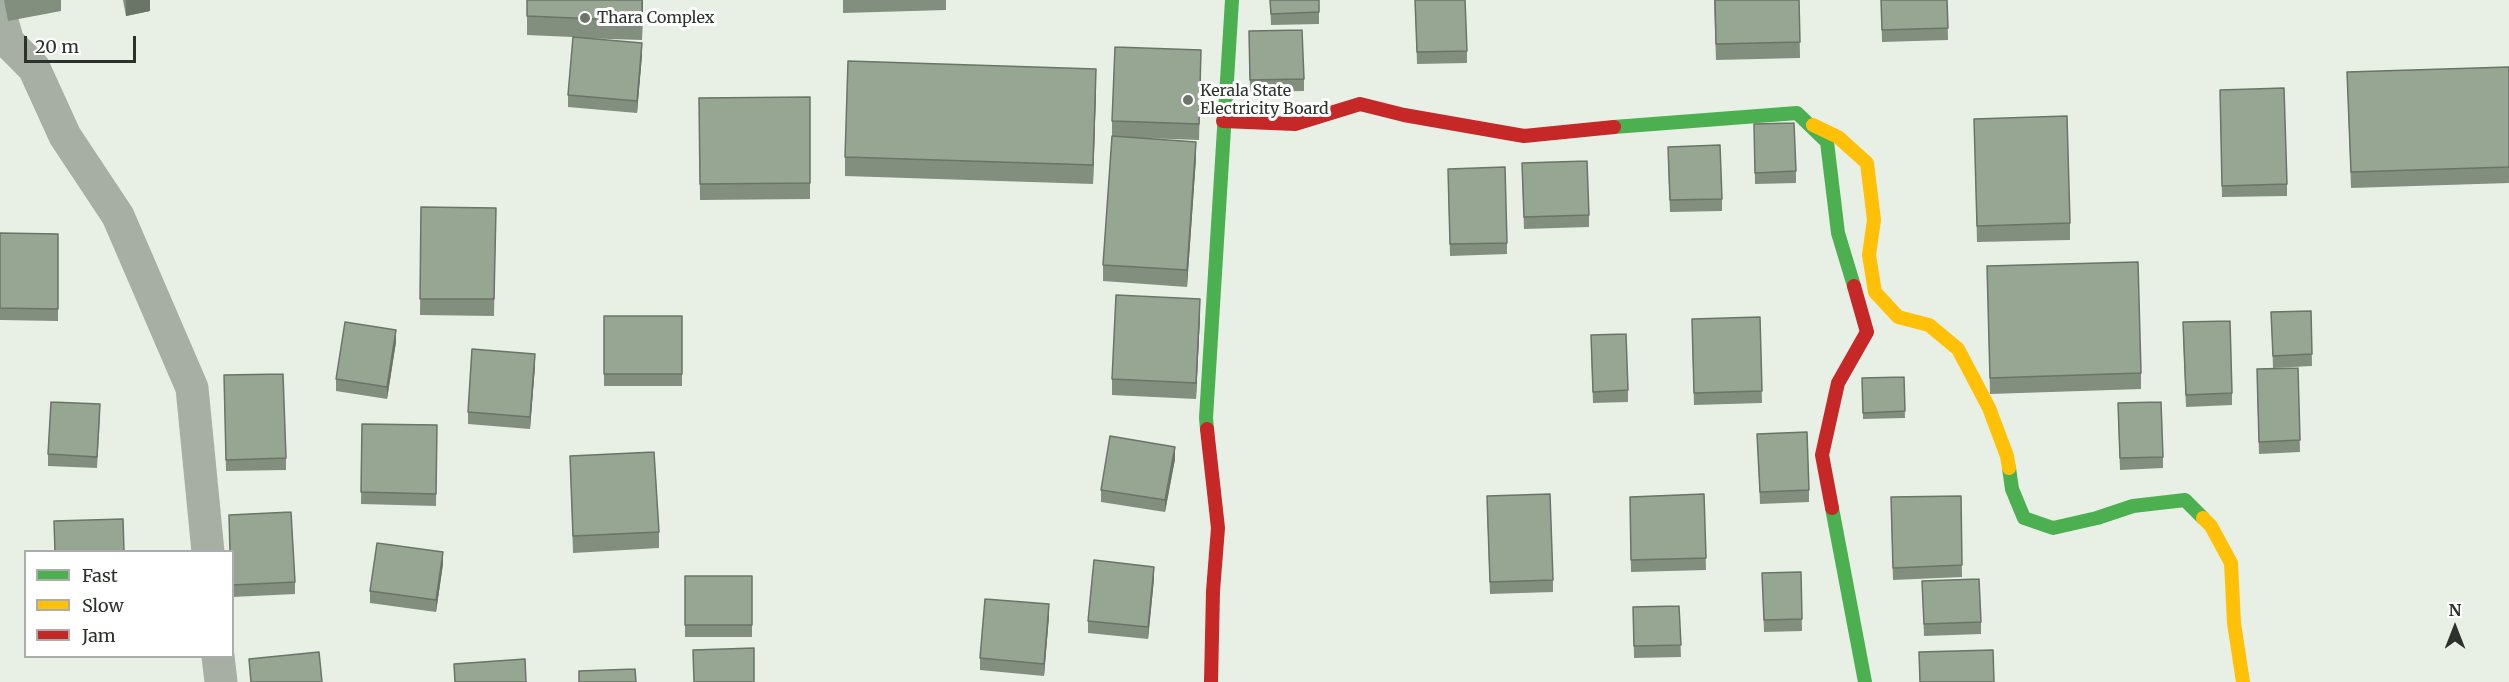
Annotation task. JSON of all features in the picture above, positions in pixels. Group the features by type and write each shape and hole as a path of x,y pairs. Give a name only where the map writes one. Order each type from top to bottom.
{"street":[{"path":"1211,682 1213,591 1218,528 1206,418 1232,0"},
{"path":"0,14 8,42 34,68 65,136 118,216 192,388 208,550"},
{"path":"1223,121 1295,124 1360,104 1404,115 1524,136 1690,120 1797,113 1827,142 1838,233 1868,332 1838,383 1822,455 1865,682"},
{"path":"1806,121 1838,137 1867,163 1874,220 1869,255 1875,292 1898,317 1929,325 1958,349 1989,408 2007,456 2012,489 2024,518 2053,528 2097,518 2133,506 2185,500 2211,526 2231,563 2234,623 2242,682"},
{"path":"218,658 221,682"}],"building":[{"path":"527,0 642,0 642,21 527,16"},
{"path":"1270,0 1319,0 1319,12 1271,14"},
{"path":"1415,0 1465,0 1467,51 1417,52"},
{"path":"1715,0 1799,0 1800,42 1716,44"},
{"path":"1881,0 1947,0 1948,28 1882,30"},
{"path":"1302,30 1304,79 1250,80 1249,31"},
{"path":"573,37 642,43 637,101 568,95"},
{"path":"1115,47 1201,50 1199,124 1112,121"},
{"path":"848,61 1096,69 1093,165 845,157"},
{"path":"2509,67 2509,167 2351,172 2347,72"},
{"path":"2284,88 2287,184 2222,186 2220,90"},
{"path":"810,97 810,183 700,184 699,98"},
{"path":"2067,116 2070,223 1977,226 1974,119"},
{"path":"1794,123 1796,171 1755,173 1754,124"},
{"path":"1112,136 1196,142 1187,270 1103,265"},
{"path":"1720,145 1722,199 1670,200 1668,147"},
{"path":"1587,161 1589,215 1524,217 1522,163"},
{"path":"1505,167 1507,243 1450,244 1448,169"},
{"path":"421,207 496,208 494,299 420,299"},
{"path":"0,233 58,234 58,309 0,308"},
{"path":"2138,262 2141,373 1990,378 1987,266"},
{"path":"1116,295 1200,299 1196,383 1112,379"},
{"path":"2311,311 2312,354 2273,356 2271,312"},
{"path":"604,316 682,316 682,374 604,374"},
{"path":"1760,317 1762,391 1694,393 1692,319"},
{"path":"2230,321 2232,393 2186,395 2183,322"},
{"path":"345,322 396,330 387,387 336,379"},
{"path":"1626,334 1628,390 1593,392 1591,335"},
{"path":"472,349 535,354 530,417 468,412"},
{"path":"2298,368 2300,440 2259,442 2257,369"},
{"path":"283,374 286,458 226,460 224,375"},
{"path":"1904,377 1905,411 1863,413 1862,378"},
{"path":"51,402 100,404 97,457 48,454"},
{"path":"2161,402 2163,457 2120,458 2118,403"},
{"path":"362,424 437,425 436,494 361,492"},
{"path":"1807,432 1809,490 1760,492 1757,434"},
{"path":"1110,436 1175,447 1165,500 1101,490"},
{"path":"654,452 659,532 573,536 570,456"},
{"path":"1550,494 1553,580 1490,582 1487,496"},
{"path":"1704,494 1706,558 1631,560 1630,497"},
{"path":"1961,496 1962,565 1893,568 1891,497"},
{"path":"291,512 295,582 234,585 234,550 230,550 229,515"},
{"path":"123,519 124,550 55,550 54,521"},
{"path":"377,543 443,552 436,600 370,591"},
{"path":"1094,560 1154,567 1148,627 1088,621"},
{"path":"1801,572 1802,619 1764,620 1762,573"},
{"path":"685,576 752,576 752,625 685,625"},
{"path":"1979,579 1981,622 1924,624 1922,581"},
{"path":"985,599 1049,604 1044,664 980,658"},
{"path":"1679,606 1681,645 1634,646 1633,607"},
{"path":"754,648 754,682 694,682 693,650"},
{"path":"1993,650 1994,682 1920,682 1919,652"},
{"path":"319,652 322,682 251,682 249,659"},
{"path":"525,659 526,682 455,682 454,664"},
{"path":"635,669 636,682 579,682 579,671"}],"traffic: fast":[{"path":"1207,429 1232,0"},
{"path":"1614,127 1797,113 1827,142 1838,233 1854,286"},
{"path":"2009,468 2012,489 2024,518 2053,528 2097,518 2133,506 2185,500 2203,518"},
{"path":"1832,508 1865,682"}],"traffic: slow":[{"path":"1813,125 1838,137 1867,163 1874,220 1869,255 1875,292 1898,317 1929,325 1958,349 1989,408 2007,456 2009,468"},
{"path":"2203,518 2211,526 2231,563 2234,623 2243,682"}],"traffic: jam":[{"path":"1223,121 1295,124 1360,104 1404,115 1524,136 1614,127"},
{"path":"1832,508 1822,455 1838,383 1867,332 1854,286"},
{"path":"1207,429 1218,528 1213,591 1211,682"}],"place":[{"name":"Thara Complex","path":"585,18"},
{"name":"Kerala State Electricity Board","path":"1188,100"}]}
